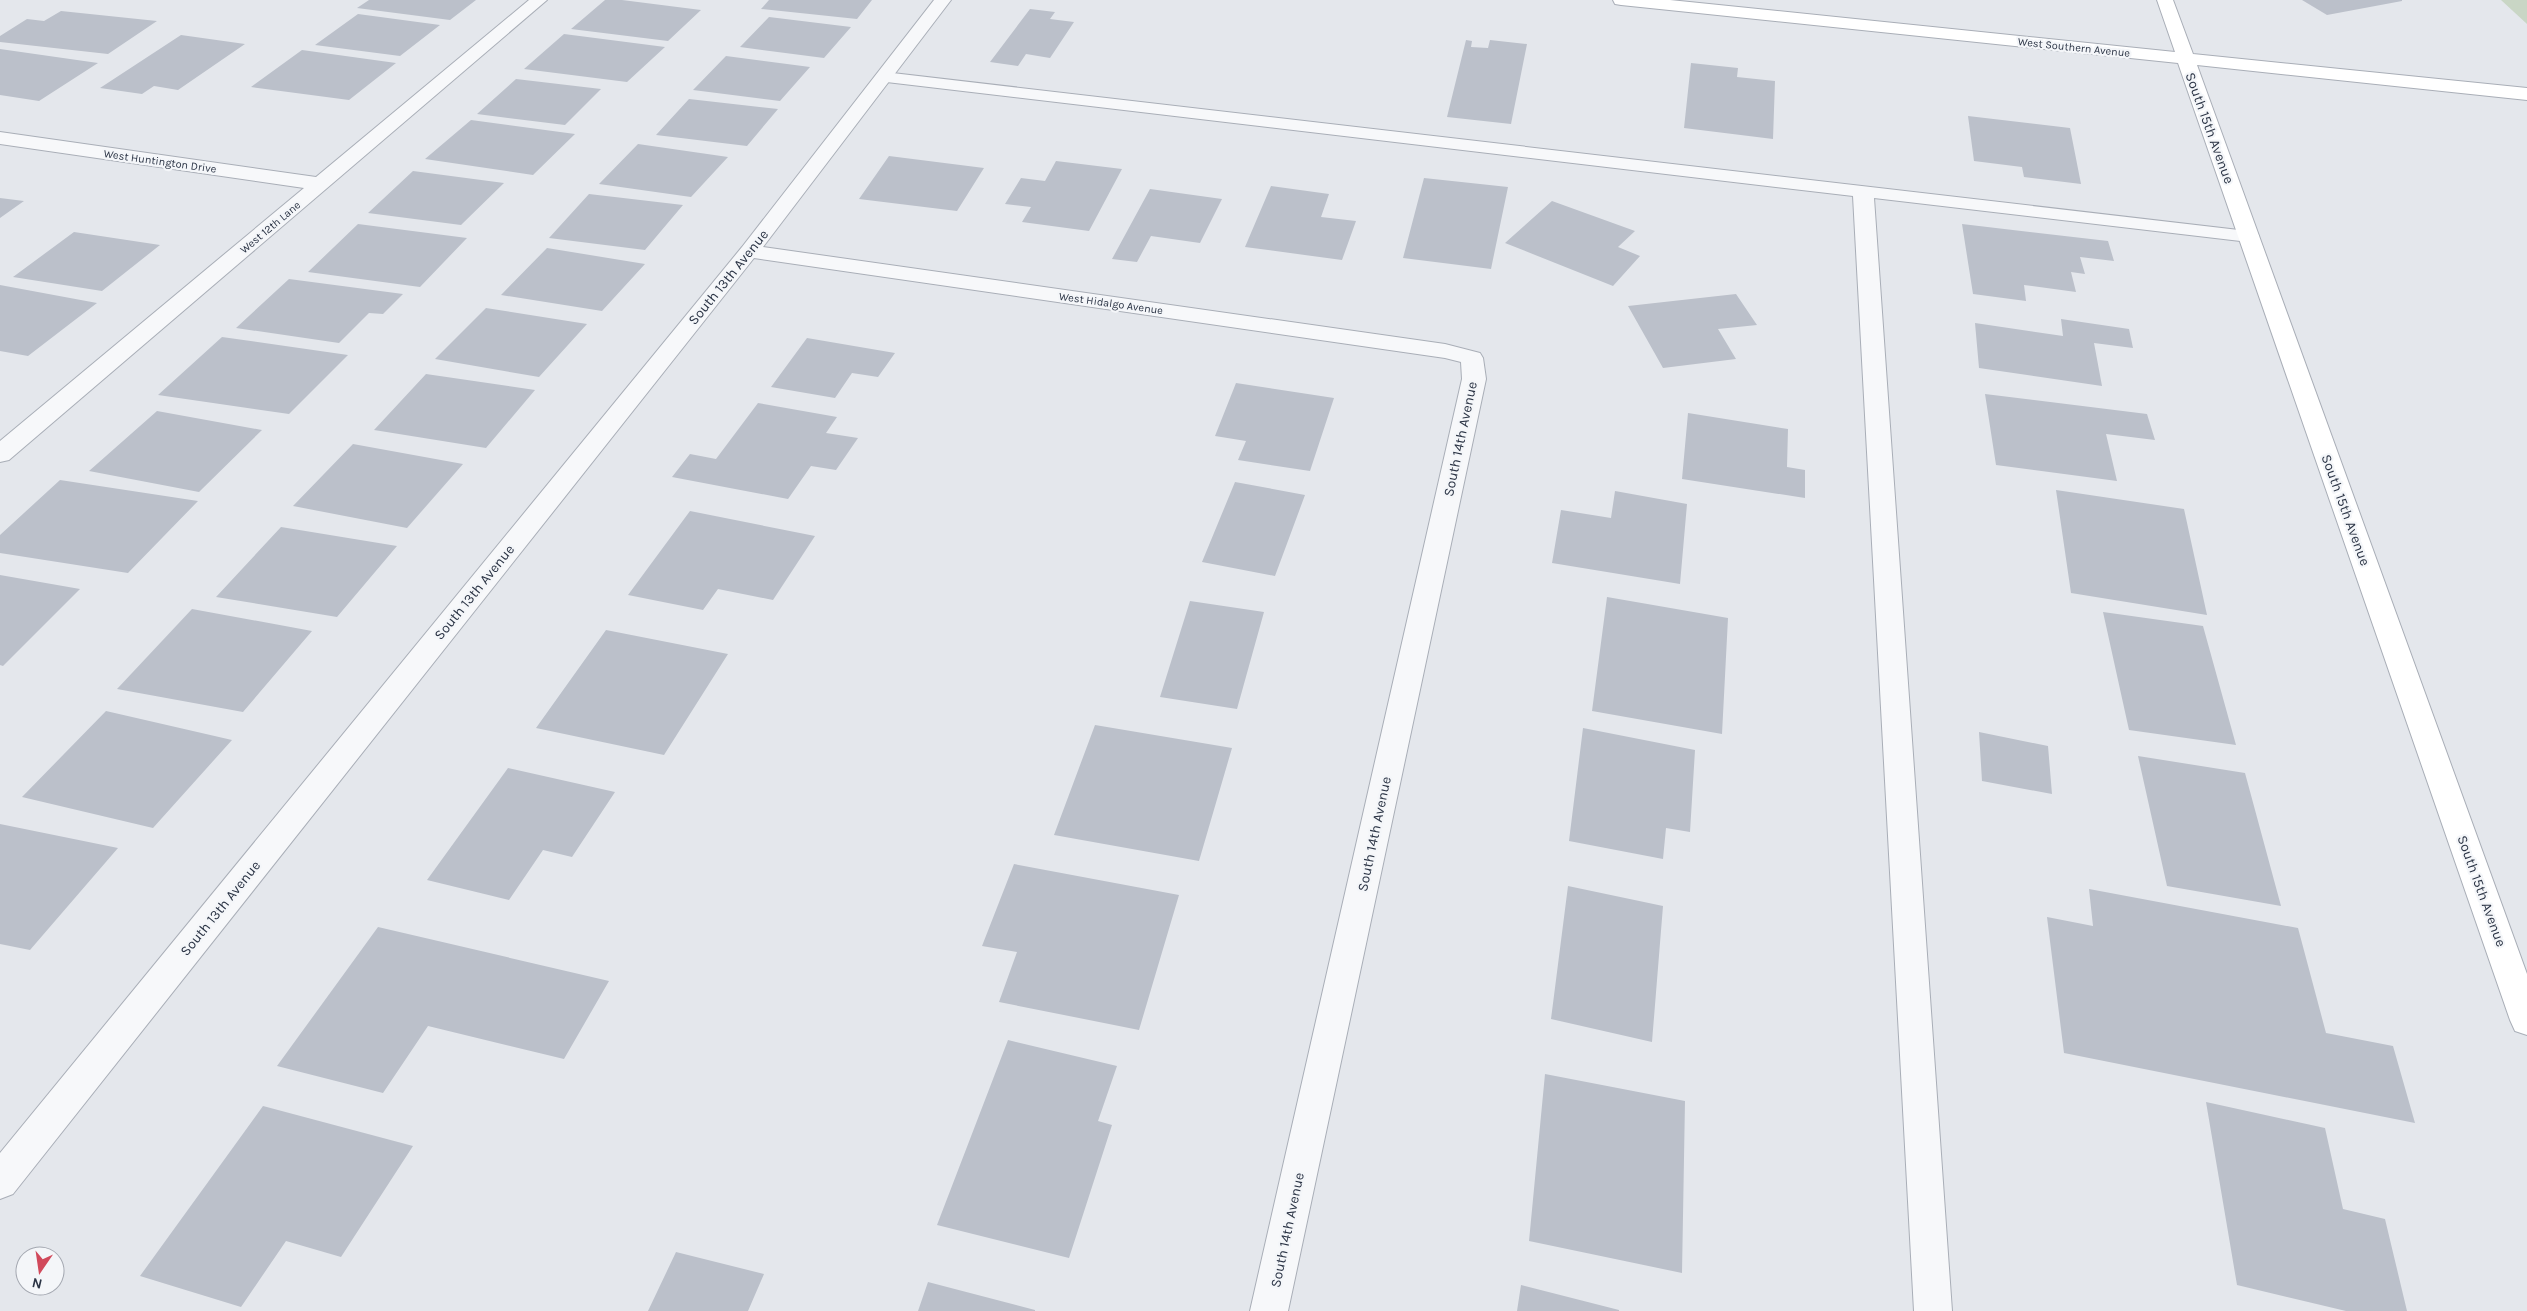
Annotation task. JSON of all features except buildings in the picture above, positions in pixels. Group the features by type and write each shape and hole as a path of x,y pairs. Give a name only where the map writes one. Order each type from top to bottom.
{"street":[{"name":"West 12th Lane","path":"0,454 539,0"},
{"name":"South 13th Avenue","path":"0,1181 749,251 943,0"},
{"name":"West Southern Avenue","path":"1621,0 2527,94"},
{"name":"South 15th Avenue","path":"2165,0 2527,1020"},
{"path":"884,77 2249,236"},
{"name":"West Huntington Drive","path":"0,138 321,184"},
{"path":"1863,191 1934,1311"},
{"name":"West Hidalgo Avenue","path":"749,251 1435,349 1472,358"},
{"name":"South 14th Avenue","path":"1269,1311 1474,379 1472,358"}],"green space":[{"path":"2501,0 2527,0 2527,24"}]}
